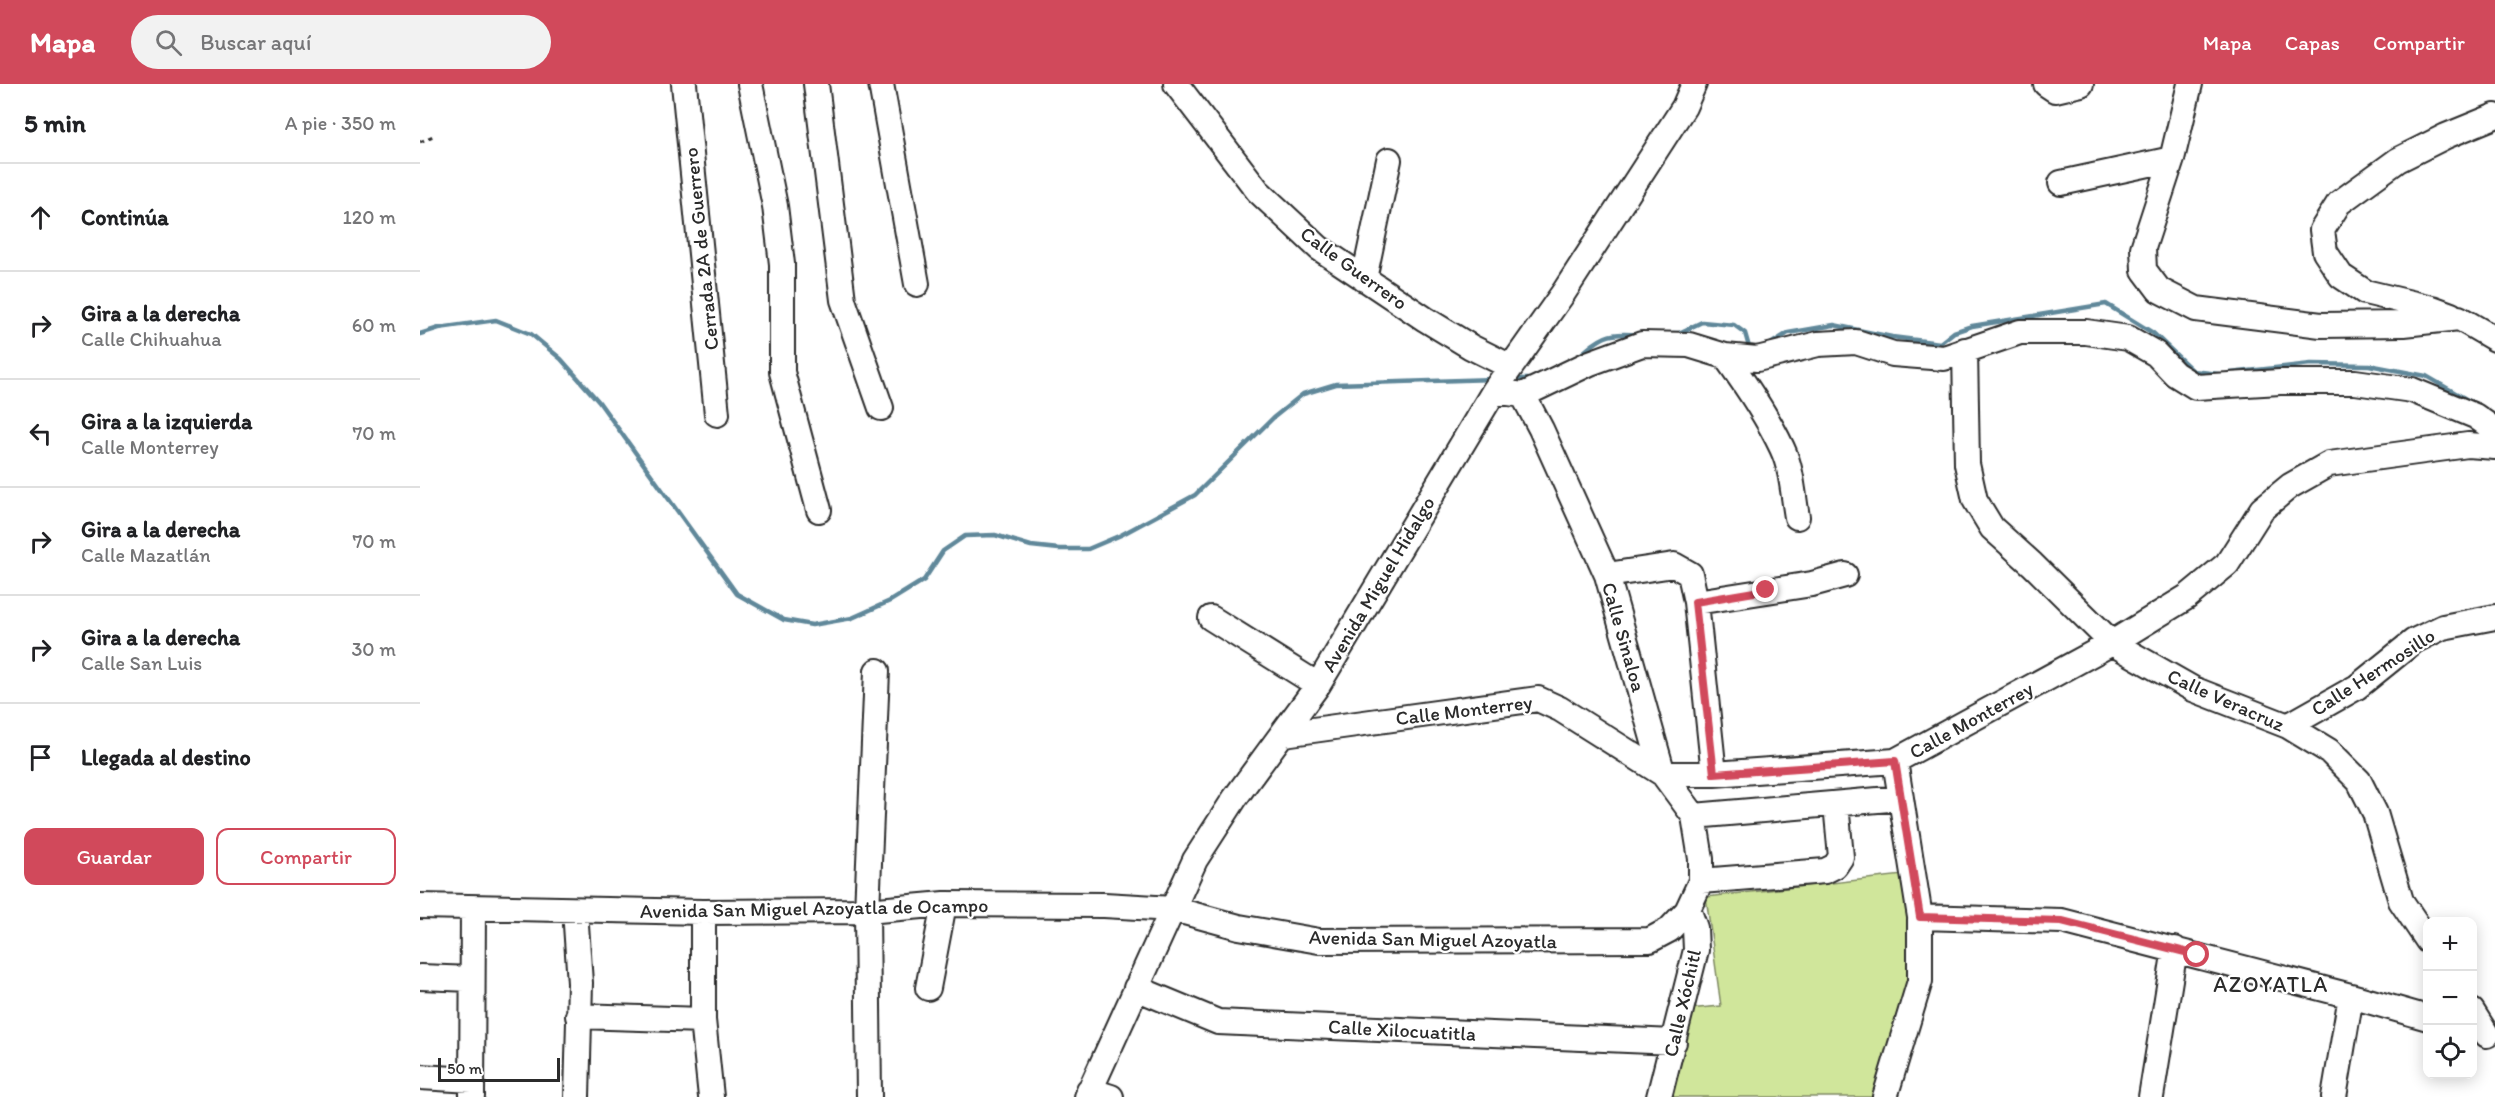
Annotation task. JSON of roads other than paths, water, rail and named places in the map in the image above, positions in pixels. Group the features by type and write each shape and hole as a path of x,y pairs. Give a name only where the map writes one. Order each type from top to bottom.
{"street":[{"name":"Cerrada 2A de Guerrero","path":"684,84 717,414"},
{"path":"750,84 775,206 782,264 782,372 819,510"},
{"path":"816,84 843,300 881,408"},
{"path":"881,84 917,284"},
{"name":"Calle Guerrero","path":"1176,84 1258,191 1319,248 1471,347 1511,367"},
{"name":"Avenida Miguel Hidalgo","path":"1096,1095 1137,988 1195,860 1235,798 1318,685 1494,391 1564,292 1615,214 1684,107 1694,84"},
{"path":"2046,84 2055,90 2081,84"},
{"path":"2190,84 2172,159 2143,248 2144,270 2159,290 2196,309 2321,325 2404,324 2459,318"},
{"path":"2495,116 2446,136 2398,160 2339,202 2322,230 2325,252 2341,276 2365,292 2432,308 2459,318 2495,339"},
{"path":"2061,183 2172,159"},
{"path":"1364,279 1389,160"},
{"path":"1494,391 1523,395 1590,363 1642,344 1689,345 1725,356 1757,359 1818,344 1856,342 1893,354 1944,358 2020,332 2086,332 2128,338 2156,354 2175,374 2196,387 2280,382 2355,382 2390,386 2412,390 2433,398 2475,416 2495,430"},
{"name":"Calle Veracruz","path":"1965,350 1967,464 1975,500 1992,528 2112,643 2193,689 2288,726 2329,752 2359,781 2375,813 2401,901 2423,935"},
{"path":"1725,356 1749,389 1783,449 1790,473 1797,517"},
{"name":"Calle Sinaloa","path":"1523,395 1541,429 1607,575 1663,774 1694,816 1701,859 1701,881 1688,910"},
{"name":"Calle Monterrey","path":"1284,734 1538,699 1560,709 1663,774 1714,774 1895,761 2112,643 2187,597 2227,564 2262,509 2290,486 2329,464 2468,445 2495,447"},
{"path":"1607,575 1674,565 1690,573 1714,774"},
{"path":"1695,602 1812,584 1845,574"},
{"name":"Calle Hermosillo","path":"2288,726 2356,687 2414,641 2443,627 2495,617"},
{"path":"1211,618 1318,685"},
{"path":"869,1097 867,911 877,671"},
{"path":"1885,1097 1920,981 1920,917 1895,761"},
{"path":"1694,816 1901,798"},
{"path":"1701,881 1825,871 1835,866 1841,857 1836,804"},
{"path":"928,988 944,904"},
{"name":"Avenida San Miguel Azoyatla de Ocampo","path":"420,906 703,912 867,911 944,904 1104,905 1173,909"},
{"path":"420,1077 472,1089 473,908"},
{"name":"Avenida San Miguel Azoyatla","path":"1173,909 1239,927 1319,941 1650,940 1669,930 1688,910"},
{"path":"575,910 580,983 577,1097"},
{"name":"Calle Xóchitl","path":"1659,1097 1696,950 1695,928 1688,910"},
{"path":"703,912 703,1020 711,1097"},
{"path":"1920,917 2062,921 2175,949 2423,1017"},
{"path":"2151,1097 2175,949"},
{"path":"420,977 472,979"},
{"name":"Calle Xilocuatitla","path":"1137,988 1218,1022 1674,1042"},
{"path":"2334,1096 2351,996"},
{"path":"578,1016 703,1020"},
{"path":"2477,1020 2485,1034"}],"waterway":[{"path":"1769,345 1788,333 1834,325 1892,337 1940,343 1954,332 1972,326 2106,304 2153,333 2193,371 2219,374"},
{"path":"420,334 439,328 496,320 531,334 561,359 599,402 737,594 784,620 812,625 852,618 890,601 924,580 943,551 965,536 995,535 1031,546 1088,549 1121,535 1195,495 1273,418 1303,394 1336,384 1494,379"},
{"path":"1672,333 1679,333 1702,322 1734,325 1745,333 1749,347 1753,347"},
{"path":"1578,357 1606,337 1620,334 1639,335"},
{"path":"2230,373 2311,364 2369,365 2426,376 2471,402"},
{"path":"1511,379 1533,379"}],"district":[{"name":"AZOYATLA","path":"2271,984"}]}
